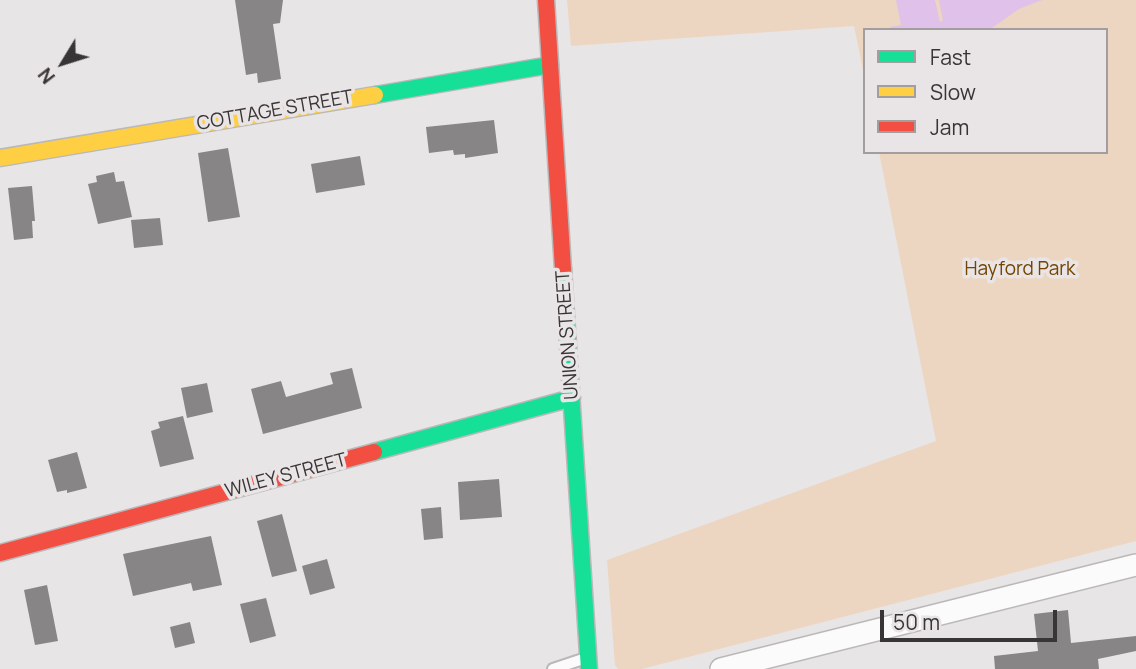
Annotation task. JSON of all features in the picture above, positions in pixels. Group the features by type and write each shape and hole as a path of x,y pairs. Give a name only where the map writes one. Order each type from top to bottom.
{"street":[{"name":"UNION STREET","path":"546,0 589,663"},
{"name":"COTTAGE STREET","path":"0,158 550,65"},
{"name":"WILEY STREET","path":"0,553 572,398"},
{"path":"721,669 1136,565"}],"lane":[{"path":"553,669 589,663"}],"green space":[{"name":"Hayford Park","path":"567,0 1136,0 1136,541 642,669 618,669 615,665 607,560 936,441 879,154 1108,154 1108,28 863,28 863,69 854,26 571,46"}],"shaded area":[{"path":"896,0 935,0 940,22 943,21 939,0 1042,0 1019,9 992,28 890,27 901,25"}],"building":[{"path":"235,0 283,0 280,23 273,24 281,79 258,83 257,73 246,75"},
{"path":"494,120 498,153 465,158 465,154 454,155 453,150 429,153 426,127"},
{"path":"228,148 240,217 208,222 198,153"},
{"path":"360,156 365,185 316,193 311,164"},
{"path":"114,172 116,182 124,181 132,217 98,224 88,184 97,182 96,176"},
{"path":"32,186 35,221 32,221 33,238 14,240 8,188"},
{"path":"160,218 163,245 134,248 131,220"},
{"path":"352,368 362,408 263,434 251,389 281,381 286,397 333,384 330,373"},
{"path":"207,383 213,412 187,418 181,388"},
{"path":"183,416 194,459 160,467 151,431 160,428 158,422"},
{"path":"77,452 87,488 67,493 67,490 57,492 48,460"},
{"path":"499,479 502,517 460,520 458,482"},
{"path":"441,507 443,538 424,540 421,509"},
{"path":"282,514 297,571 272,577 257,521"},
{"path":"211,536 222,585 193,591 191,583 133,596 123,554"},
{"path":"327,559 335,588 310,595 302,566"},
{"path":"47,585 58,641 35,645 24,590"},
{"path":"266,598 276,636 250,643 240,604"},
{"path":"1068,610 1071,643 1136,636 1136,651 1098,659 1099,669 995,669 994,656 1038,651 1034,614"},
{"path":"190,622 195,643 175,648 170,627"}],"traffic: fast":[{"path":"375,95 550,65"},
{"path":"563,269 589,669"},
{"path":"374,452 572,398"}],"traffic: slow":[{"path":"0,158 375,95"}],"traffic: jam":[{"path":"546,0 563,269"},
{"path":"0,553 374,452"}]}
